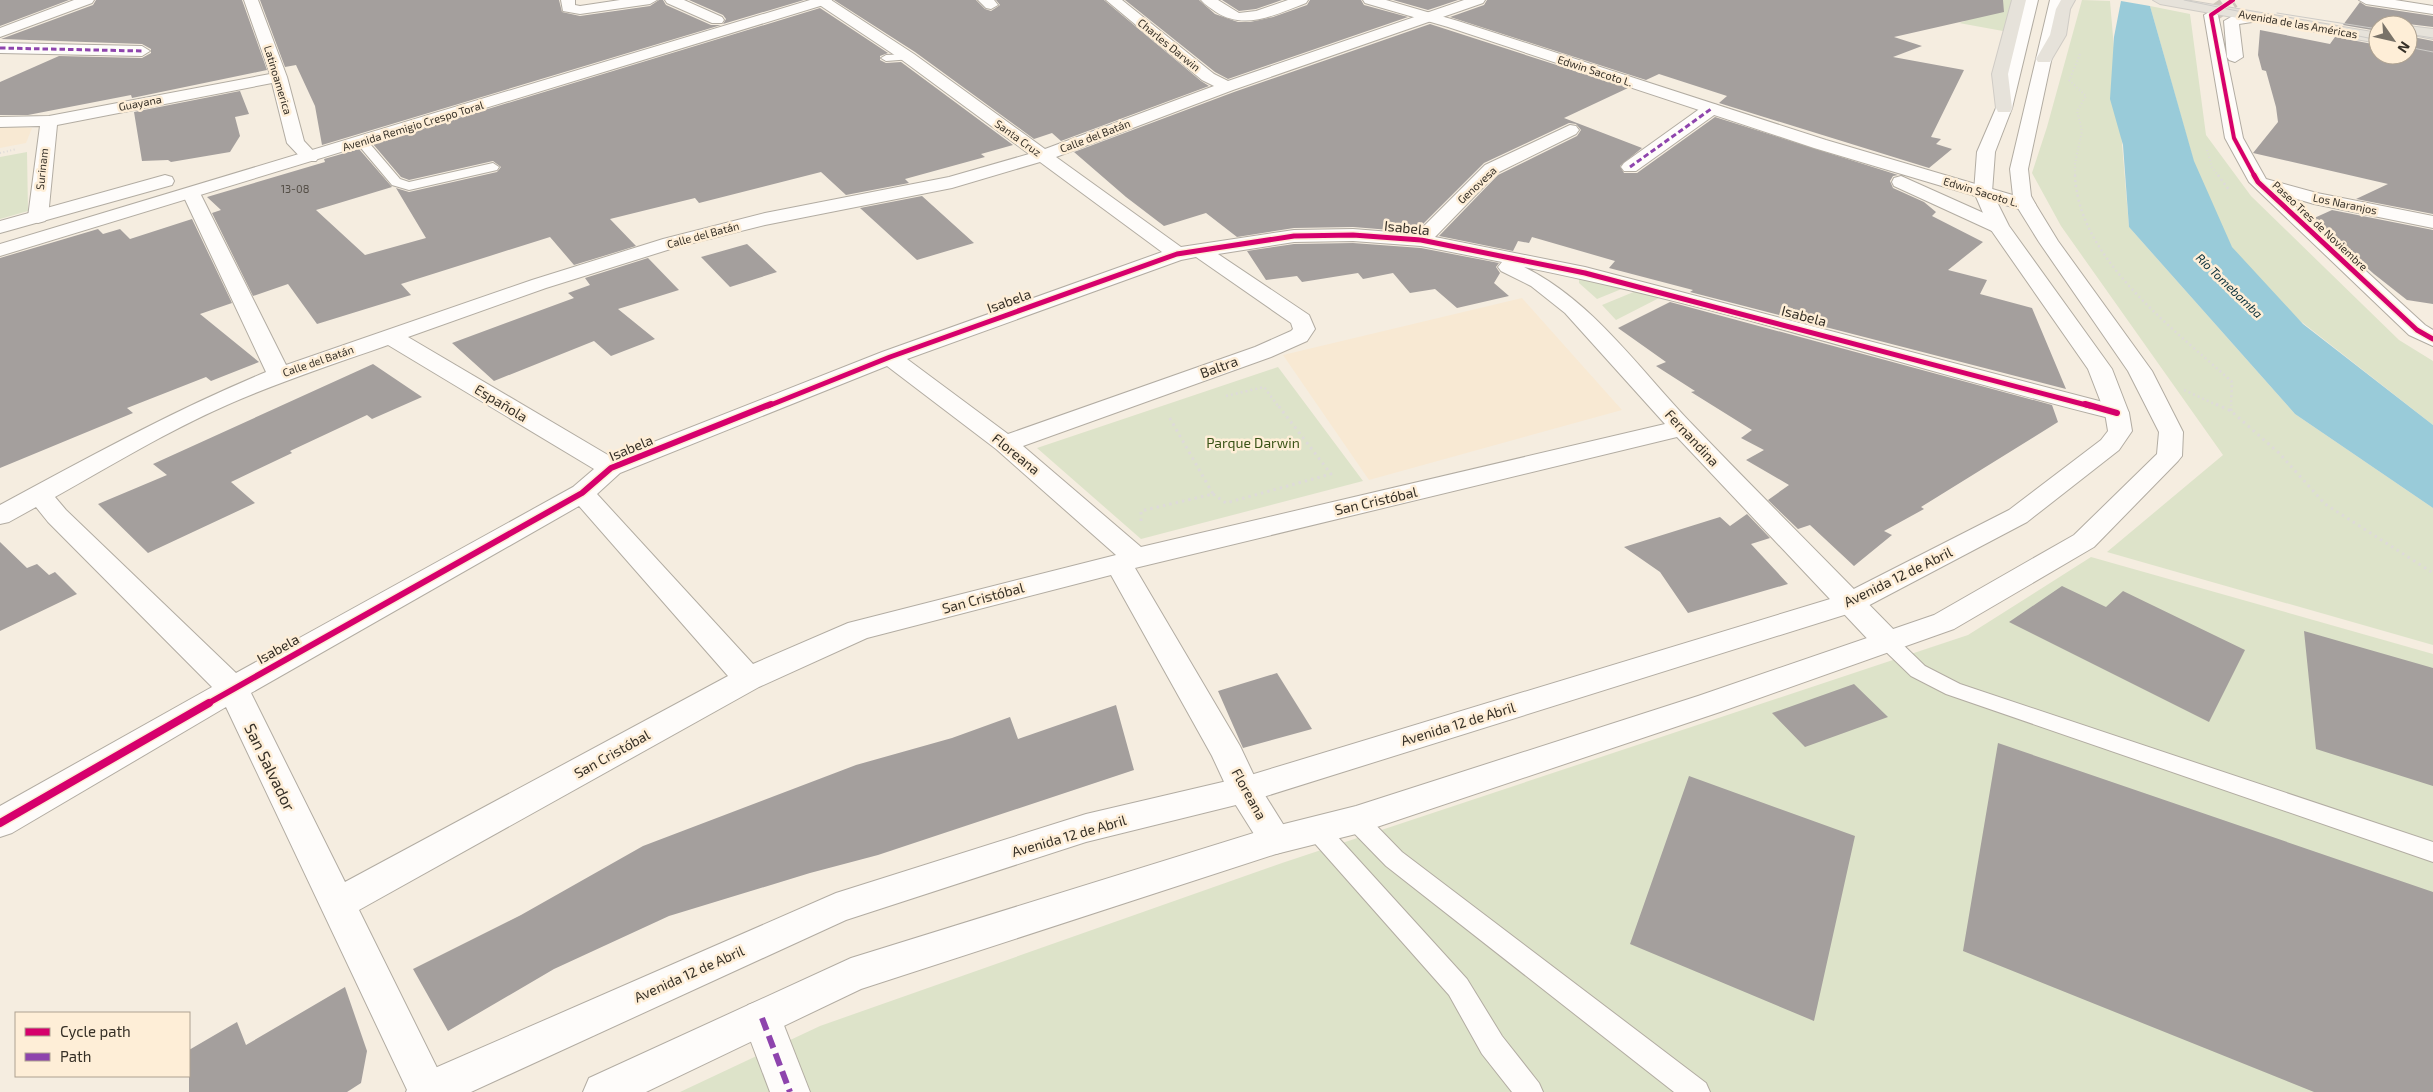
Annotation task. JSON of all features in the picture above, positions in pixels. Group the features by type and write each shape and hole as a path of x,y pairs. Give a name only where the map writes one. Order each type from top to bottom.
{"main road":[{"path":"2004,108 2000,74 2019,0"},
{"path":"2044,59 2058,35 2063,10 2068,0"},
{"name":"Avenida de las Américas","path":"2160,0 2368,36"},
{"name":"Avenida de las Américas","path":"2235,0 2368,23"},
{"path":"2418,32 2433,34"},
{"path":"2418,45 2433,47"}],"street":[{"path":"0,33 87,0"},
{"name":"Latinoamerica","path":"251,0 279,77 296,143"},
{"path":"568,0 568,8 580,10 650,0"},
{"path":"672,0 718,20"},
{"name":"Avenida Remigio Crespo Toral","path":"0,250 189,180 296,143 785,0"},
{"name":"Avenida Remigio Crespo Toral","path":"0,227 189,180 310,157 824,0"},
{"name":"Santa Cruz","path":"824,0 908,57 1042,156 1188,252"},
{"name":"Charles Darwin","path":"1113,0 1208,76 1227,87"},
{"path":"1208,0 1233,16 1240,18 1250,17 1301,0"},
{"name":"Edwin Sacoto L.","path":"1370,0 1429,17 1820,144 2026,205"},
{"name":"Calle del Batán","path":"0,516 162,427 280,374 539,284 670,243 761,211 952,182 1042,156 1227,87 1478,0"},
{"name":"Avenida 12 de Abril","path":"428,1092 836,908 1086,828 1244,790 1850,603 2018,516 2110,445 2120,431 2118,414 2100,368 1999,227 1983,192 1986,152 2004,108 2031,0"},
{"path":"603,1092 851,975 1276,840 1356,820 1709,704 1944,622 2084,541 2169,456 2171,432 2140,370 2049,242 2022,196 2019,170 2057,0"},
{"path":"2366,0 2433,10"},
{"name":"Paseo Tres de Noviembre","path":"2211,15 2234,138 2258,182 2417,330 2433,339"},
{"path":"2229,119 2245,116 2231,21 2244,18 2260,18"},
{"path":"858,24 850,32 886,58"},
{"path":"0,48 142,51"},
{"name":"Guayana","path":"0,122 48,121 279,77"},
{"path":"1630,167 1711,109"},
{"name":"Surinam","path":"38,217 48,121"},
{"name":"Genovesa","path":"1421,240 1491,169 1570,130"},
{"path":"296,143 310,157"},
{"name":"Edwin Sacoto L.","path":"1820,144 1999,227"},
{"path":"189,180 280,374"},
{"name":"Los Naranjos","path":"2258,182 2314,198 2433,222"},
{"name":"Isabela","path":"0,823 233,689 582,493 611,468 890,357 1188,252 1294,236 1353,235 1421,240 1481,254 1585,273 2118,414"},
{"name":"Baltra","path":"1005,444 1263,352 1299,336 1304,329 1301,320 1188,252"},
{"name":"Fernandina","path":"1481,254 1538,282 1573,308 1682,428 1888,642"},
{"name":"Española","path":"391,337 611,468"},
{"name":"Floreana","path":"890,357 1005,444 1127,555 1244,790 1276,840"},
{"name":"San Cristóbal","path":"336,905 748,679 858,630 1088,570 1127,555 1682,428"},
{"path":"582,493 748,679"},
{"name":"San Salvador","path":"39,494 57,516 233,689 428,1092"},
{"path":"762,1018 790,1092"}],"lane":[{"path":"886,58 908,57"},
{"path":"361,141 396,182 409,186 494,167"},
{"path":"1888,642 1918,671 1953,689 2433,852"},
{"path":"1356,820 1394,859 1696,1092"},
{"path":"1318,831 1458,987 1492,1045 1529,1092"}],"path":[{"path":"2070,80 2086,96 2077,112 2082,132 2075,163 2076,192 2090,230 2106,257 2137,294 2232,382 2231,411"},
{"path":"2140,370 2231,411 2280,453 2325,504 2433,573"},
{"path":"1175,409 1166,411 1214,494 1226,503 1331,474 1264,387 1219,398"},
{"path":"1127,555 1141,539 1141,511 1214,494"}],"shaded area":[{"path":"0,126 32,128 26,143 0,148"},
{"path":"1522,298 1622,410 1369,480 1283,355"}],"green space":[{"path":"1905,0 2016,0 2003,31 1959,23 1965,21"},
{"path":"2082,0 2110,1 2129,227 2295,414 2433,508 2433,645 2107,552 2223,455 2061,226 2032,173 2047,127"},
{"path":"2150,6 2190,14 2206,135 2251,196 2399,340 2433,361 2433,425 2266,294 2209,216"},
{"path":"27,152 28,211 0,219 0,157"},
{"path":"1579,278 1624,288 1597,299 1579,283"},
{"path":"1636,291 1661,297 1616,320 1602,305"},
{"name":"Parque Darwin","path":"1278,367 1363,481 1141,539 1037,448"},
{"path":"2091,557 2433,654 2433,1092 680,1092 820,1026 1282,863 1968,635"}],"water":[{"name":"Río Tomebamba","path":"2121,1 2150,6 2194,161 2232,247 2303,324 2433,425 2433,508 2295,414 2129,227 2123,145 2110,99 2114,37"}],"building":[{"path":"0,0 69,0 0,26"},
{"path":"96,0 242,0 267,70 132,98 131,95 28,115 0,115 0,82 59,56 142,58 151,53 151,49 142,44 1,39 93,5"},
{"path":"260,0 559,0 562,12 580,16 650,6 659,0 663,0 666,5 711,25 721,25 322,145 315,106 296,65 285,67"},
{"path":"689,0 804,0 723,24 726,19 723,15"},
{"path":"834,0 976,0 985,9 991,11 1000,5 996,0 1104,0 1209,86 1061,141 1052,133 1034,139 915,52"},
{"path":"1125,0 1199,0 1215,14 1238,22 1250,22 1273,17 1307,5 1310,0 1361,0 1364,5 1408,17 1228,79 1215,72"},
{"path":"1222,0 1282,0 1256,9 1239,11"},
{"path":"1393,0 1458,0 1428,10"},
{"path":"1487,0 2003,0 2004,12 1894,37 1922,46 1893,57 1964,70 1931,137 1941,139 1936,144 1952,149 1929,168 1719,103 1727,96 1659,74 1646,80 1450,17 1484,5"},
{"path":"2360,2 2366,6 2433,16 2433,27 2418,25 2418,15 2368,15 2368,29 2343,25"},
{"path":"820,8 888,53 880,56 880,60 886,63 901,62 1013,145 981,154 985,157 905,179 909,183 846,195 821,172 699,203 695,198 610,219 636,246 574,265 550,237 401,284 411,295 317,324 288,284 253,296 212,213 221,210 207,197 325,162 324,159 359,149 392,187 316,210 365,255 426,238 396,188 409,192 497,172 501,167 493,161 409,180 401,177 373,144"},
{"path":"1430,24 1628,88 1564,118 1642,148 1620,166 1624,173 1637,173 1715,117 1898,175 1893,176 1890,181 1893,188 1924,202 1936,212 1932,216 1983,242 1948,270 1987,280 1980,294 2032,308 2066,389 1690,292 1693,290 1609,268 1615,261 1532,237 1529,243 1518,241 1513,251 1439,236 1498,175 1577,136 1581,130 1576,124 1569,123 1484,163 1415,232 1353,227 1294,228 1237,237 1206,213 1164,226 1126,197 1074,152 1234,92"},
{"path":"2260,30 2330,44 2335,37 2368,43 2368,65 2418,65 2418,38 2433,41 2433,214 2356,199 2388,184 2253,153 2278,122 2266,71 2262,70 2258,55"},
{"path":"240,91 249,114 235,117 240,136 230,152 171,162 168,160 142,161 134,112"},
{"path":"922,196 974,243 917,260 860,208"},
{"path":"2332,210 2433,230 2433,304 2407,300 2374,274 2312,219"},
{"path":"192,219 232,303 200,314 259,362 211,381 206,377 127,408 133,413 0,468 0,258 98,229 103,234 120,229 130,239"},
{"path":"1353,243 1421,248 1499,263 1496,267 1500,273 1494,283 1509,296 1457,308 1435,289 1410,293 1393,273 1363,279 1358,273 1302,282 1297,276 1266,280 1247,251 1294,244"},
{"path":"747,244 777,272 730,287 701,257"},
{"path":"648,258 679,290 618,309 655,339 611,356 594,341 494,381 452,343 574,298 568,293 590,285 585,278"},
{"path":"1670,302 2052,405 2058,422 1921,507 1924,509 1884,531 1892,535 1854,566 1810,525 1798,529 1768,500 1789,485 1746,460 1764,450 1741,438 1752,430 1691,392 1695,391 1656,366 1666,362 1618,328"},
{"path":"373,364 422,397 372,419 367,415 290,451 292,453 231,482 255,503 148,553 98,504 167,475 153,464"},
{"path":"1747,514 1770,538 1751,544 1788,584 1688,613 1660,572 1624,547 1720,517 1730,526"},
{"path":"0,542 27,568 37,564 49,575 55,572 77,594 0,631"},
{"path":"2062,586 2106,607 2123,591 2245,650 2209,722 2009,622"},
{"path":"2304,631 2433,668 2433,786 2316,749"},
{"path":"1277,673 1312,729 1243,748 1218,691"},
{"path":"1854,684 1888,717 1805,747 1772,713"},
{"path":"1116,705 1134,770 878,855 810,873 669,916 554,969 448,1031 413,969 521,915 643,846 856,765 952,738 1010,717 1018,739"},
{"path":"1998,743 2433,892 2433,1092 2314,1092 1963,951"},
{"path":"1689,776 1855,836 1814,1021 1630,944"},
{"path":"345,987 367,1051 361,1083 347,1092 189,1092 190,1049 237,1022 246,1045"}],"tunnel":[{"path":"2211,15 2233,0"}],"tram line":[{"path":"2184,0 2368,38"},
{"path":"2277,13 2368,27"},
{"path":"2418,36 2433,38"},
{"path":"2418,49 2433,52"}],"marked path":[{"path":"0,48 142,51"},
{"path":"1630,167 1711,109"},
{"path":"762,1018 790,1092"}],"cycle path":[{"path":"2233,0 2211,15 2234,138 2258,182 2417,330 2433,339"},
{"path":"0,823 233,689 582,493 611,468 890,357 1177,254 1294,236 1353,235 1421,240 1585,273 2117,413"}]}
